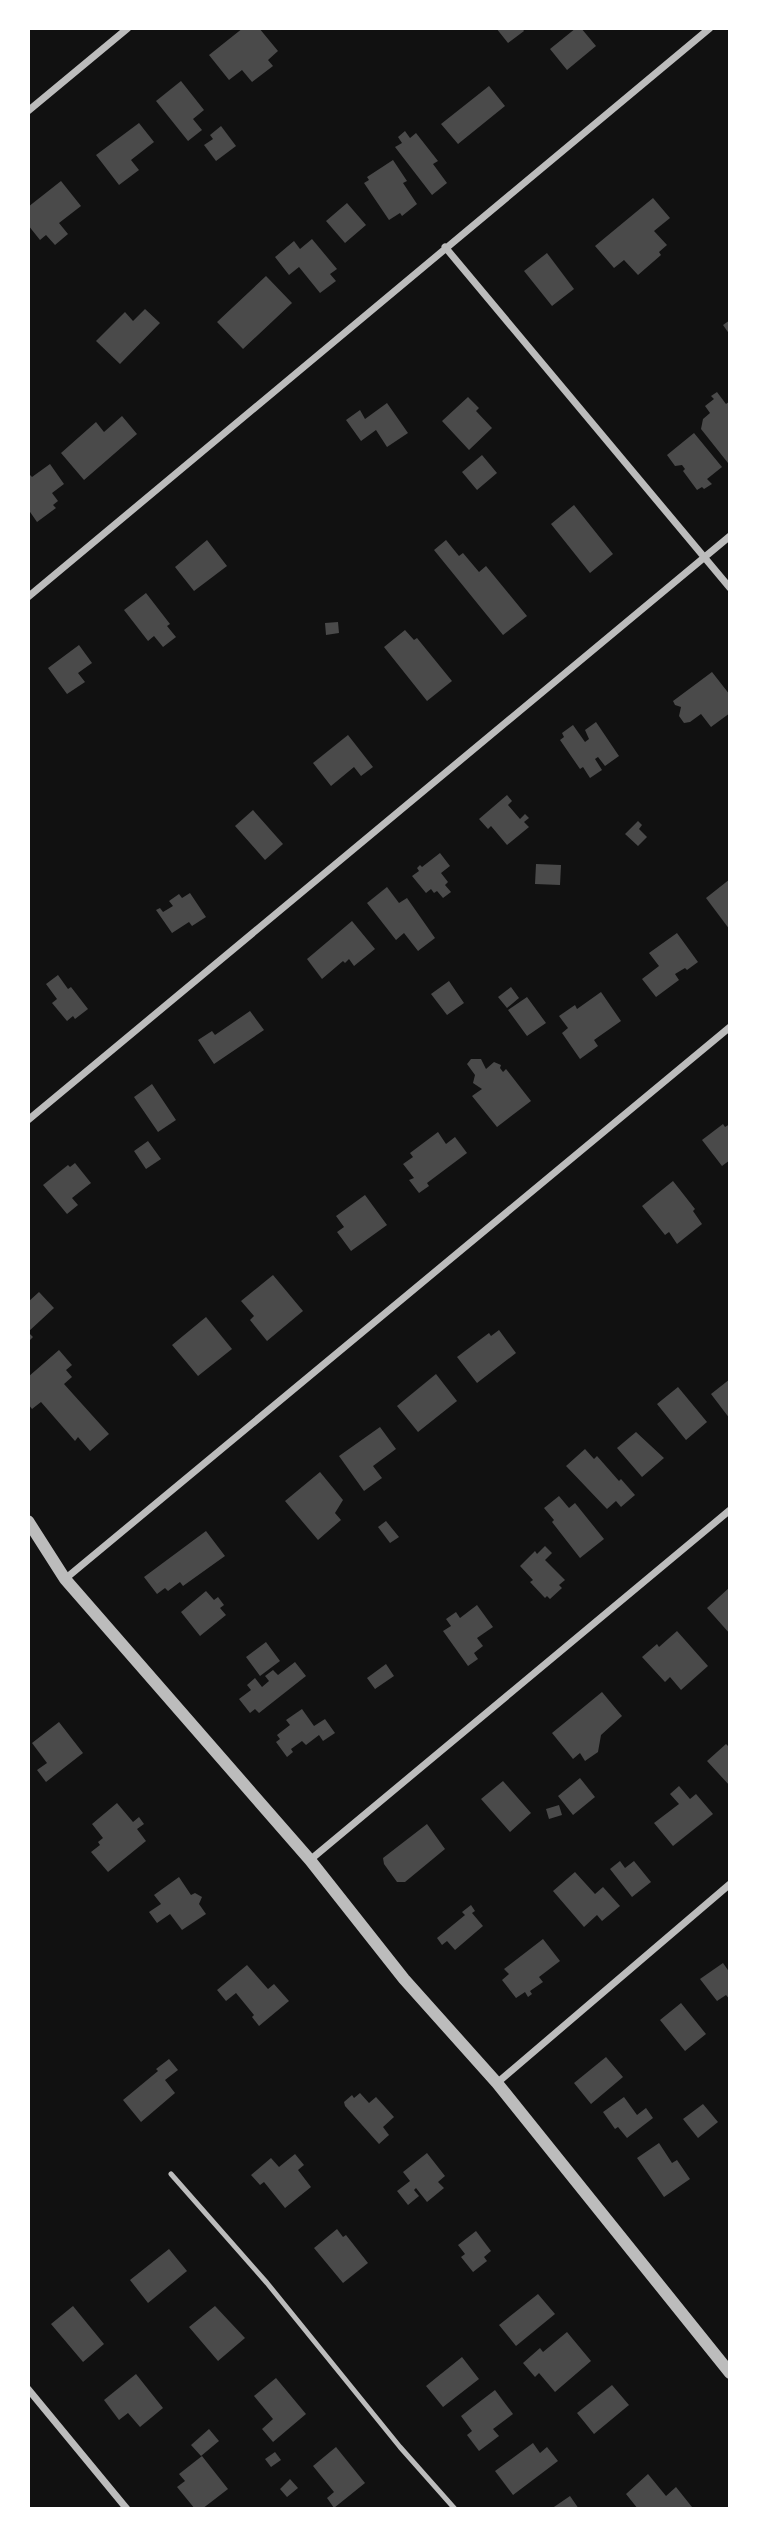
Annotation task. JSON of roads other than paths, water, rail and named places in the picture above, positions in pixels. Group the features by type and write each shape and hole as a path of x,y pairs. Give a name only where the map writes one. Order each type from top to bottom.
{"street":[{"path":"28,111 128,28"},
{"path":"28,597 710,28"},
{"path":"445,247 730,588"},
{"path":"28,1120 730,536"},
{"path":"65,1579 730,1027"},
{"path":"310,1860 730,1510"},
{"path":"28,1521 65,1579 310,1860 404,1979 497,2083 730,2373"},
{"path":"497,2083 730,1884"},
{"path":"28,2389 127,2509"}],"lane":[{"path":"171,2174 275,2292 400,2447 456,2509"}]}
